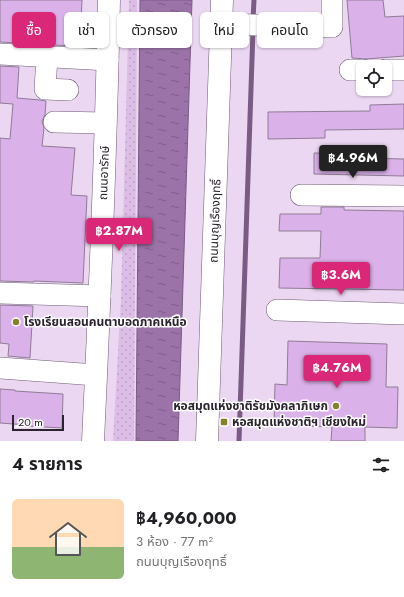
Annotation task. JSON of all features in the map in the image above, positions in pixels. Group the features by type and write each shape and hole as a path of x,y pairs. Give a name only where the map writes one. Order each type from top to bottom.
{"main road":[{"name":"ถนนอารักษ์","path":"92,441 100,296 108,60 108,0"},
{"name":"ถนนบุญเรืองฤทธิ์","path":"222,0 225,12"},
{"name":"ถนนบุญเรืองฤทธิ์","path":"208,441 227,48"}],"street":[{"path":"249,25 332,27 332,0"},
{"path":"0,54 108,60"},
{"path":"47,57 45,89 68,90"},
{"path":"392,70 404,70"},
{"path":"54,122 106,123"},
{"path":"301,195 404,196"},
{"path":"0,293 100,296"},
{"path":"277,310 404,314"},
{"path":"0,368 96,375"}],"shaded area":[{"path":"129,0 137,0 137,12 129,12"},
{"path":"128,48 137,48 134,441 113,441 121,300"}],"water":[{"path":"140,0 192,0 192,12 140,12"},
{"path":"140,48 190,48 178,441 136,441"}],"building":[{"path":"0,0 82,0 82,12 64,12 64,46 56,45 56,12 12,12 12,43 0,42"},
{"path":"347,0 383,0 385,17 404,16 404,56 366,59 352,58"},
{"path":"0,66 19,67 17,98 46,101 45,115 42,121 44,128 42,146 75,148 71,195 87,196 83,283 0,281 0,138 10,139 13,104 0,103"},
{"path":"404,104 404,129 325,130 325,138 268,139 268,112 370,111 370,105"},
{"path":"314,153 360,154 360,158 404,159 404,176 314,174"},
{"path":"321,207 344,207 344,210 404,211 404,290 279,288 280,258 320,258 321,231 279,231 280,214 321,214"},
{"name":"โรงเรียนสอนคนตาบอดภาคเหนือ","path":"0,305 33,306 30,358 8,356 9,344 0,343"},
{"name":"หอสมุดแห่งชาติรัชมังคลาภิเษก","path":"288,341 387,344 386,387 398,387 397,428 365,427 365,441 331,441 332,427 274,425 275,384 287,385"},
{"path":"0,389 63,394 62,428 0,423"}],"waterway":[{"path":"253,20 254,0"},
{"path":"239,441 253,30"}],"place":[{"name":"โรงเรียนสอนคนตาบอดภาคเหนือ","path":"16,322"},
{"name":"หอสมุดแห่งชาติรัชมังคลาภิเษก","path":"336,406"},
{"name":"หอสมุดแห่งชาติฯ เชียงใหม่","path":"224,422"}]}
